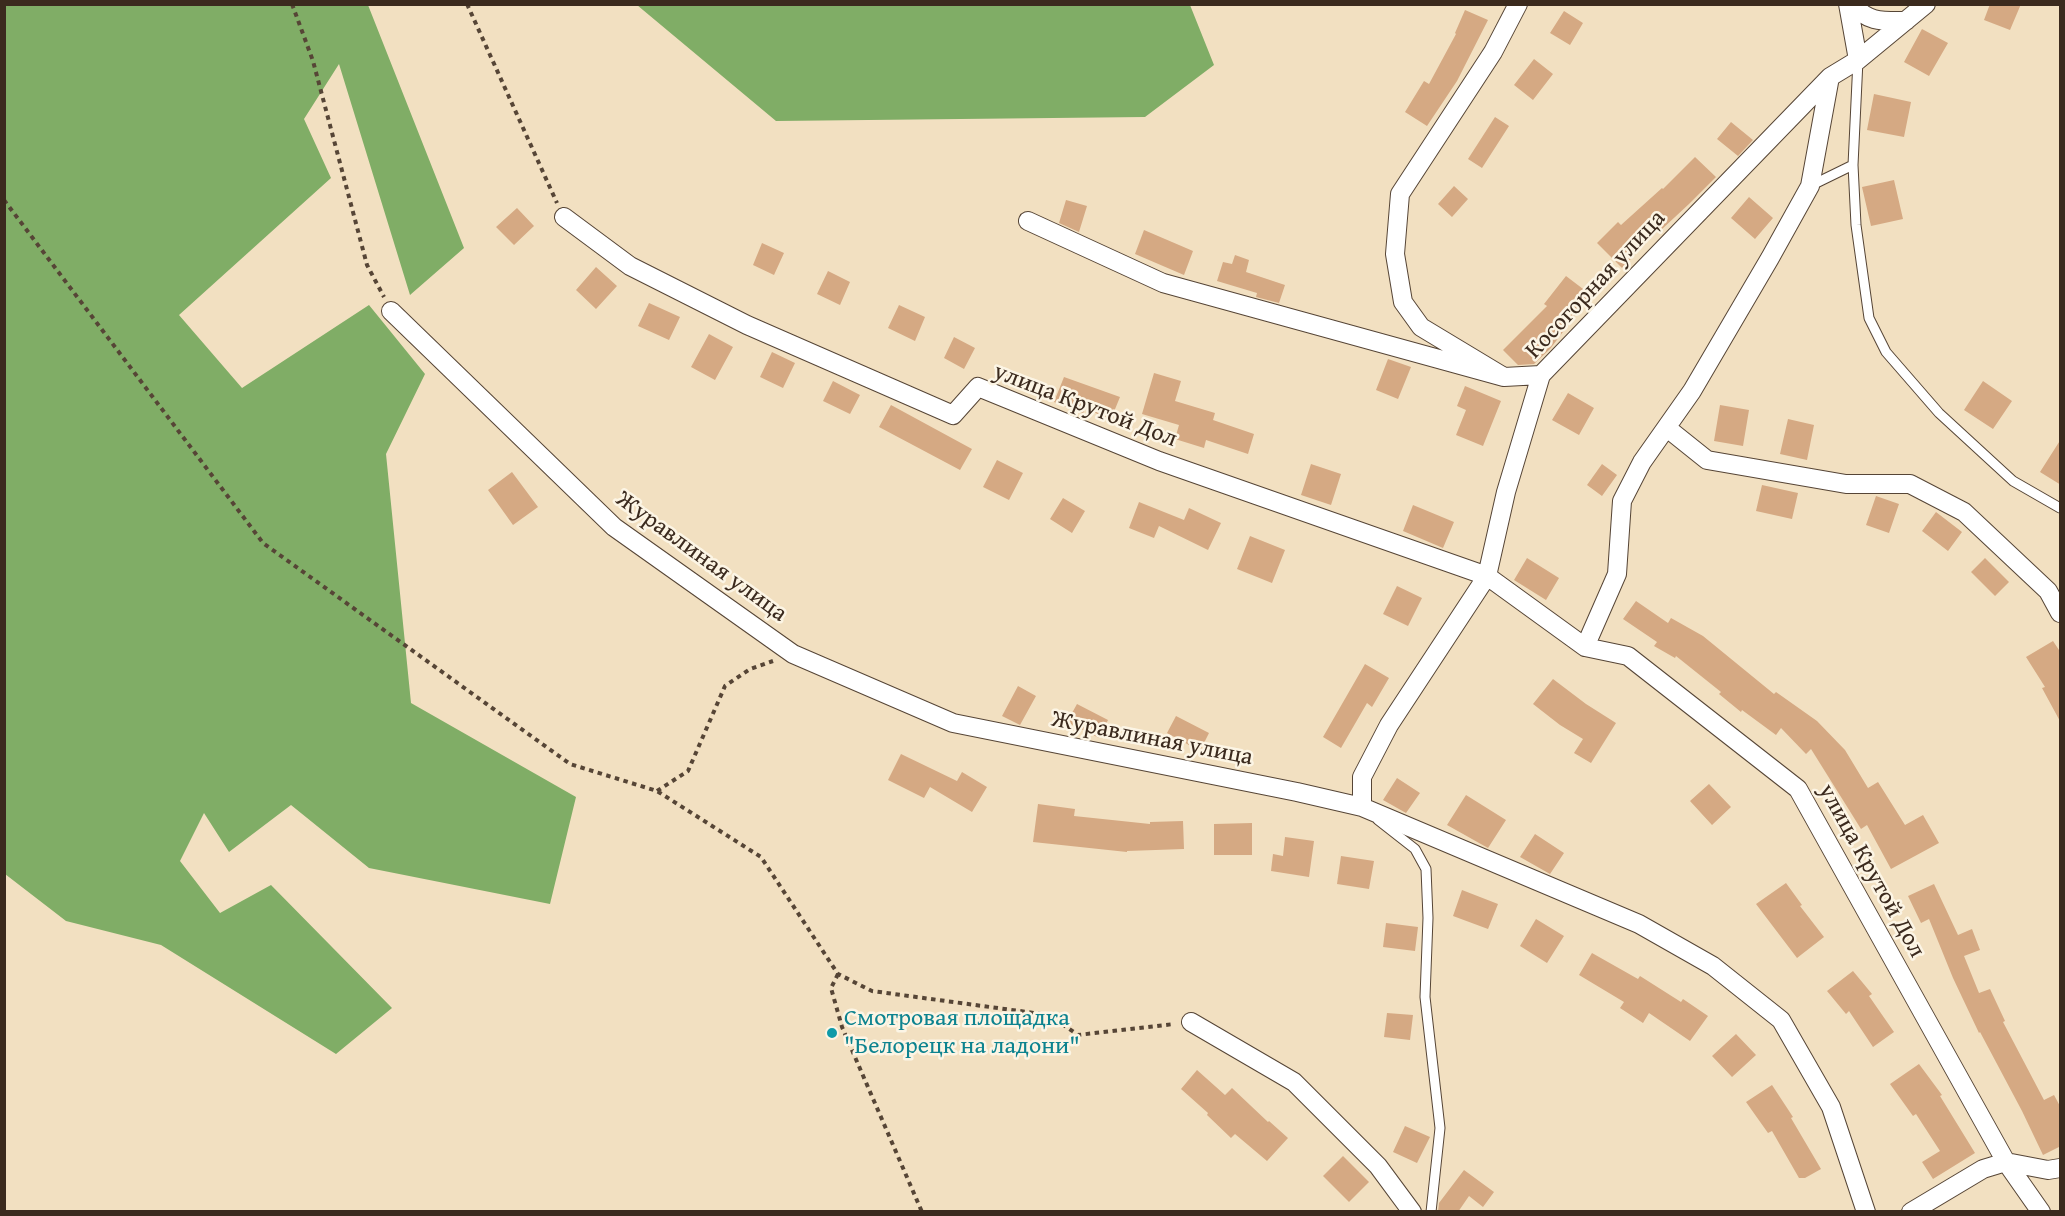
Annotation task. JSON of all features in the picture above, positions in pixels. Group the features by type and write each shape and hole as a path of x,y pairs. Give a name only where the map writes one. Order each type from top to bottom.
{"street":[{"path":"1504,376 1421,327 1403,302 1395,254 1400,194 1493,52 1518,4"},
{"path":"1848,4 1858,60"},
{"path":"1853,4 1865,17 1879,22 1906,21"},
{"name":"Косогорная улица","path":"1486,576 1506,492 1541,375 1830,76 1858,60 1926,4"},
{"path":"1585,647 1617,574 1622,501 1642,462 1692,391 1810,186 1830,76"},
{"name":"улица Крутой Дол","path":"564,218 630,266 747,325 953,415 978,387 1159,461 1486,576 1585,647 1628,656 1798,789 2006,1162 2041,1212"},
{"name":"Косогорная улица","path":"1028,221 1163,283 1504,376 1541,375"},
{"name":"Журавлиная улица","path":"391,311 614,527 793,654 953,723 1362,807 1639,924 1713,966 1781,1020 1831,1107 1866,1212"},
{"path":"1667,428 1707,460 1846,484 1910,484 1964,512 2048,591 2061,613"},
{"path":"1362,807 1362,777 1389,725 1486,576"},
{"path":"1191,1022 1294,1082 1378,1167 1412,1212"},
{"path":"1911,1212 1983,1169 2006,1162 2048,1170 2061,1168"}],"lane":[{"path":"1858,60 1853,165 1856,225 1869,318 1886,352 1939,413 2013,481 2061,508"},
{"path":"1810,186 1853,165"},
{"path":"1362,807 1415,849 1426,869 1428,918 1425,996 1440,1128 1431,1212"}],"path":[{"path":"292,4 313,61 367,265 391,311"},
{"path":"467,4 564,218"},
{"path":"4,200 263,543 570,764 657,790 761,858 838,974 872,991 1048,1015 1078,1035 1191,1022"},
{"path":"657,790 688,771 725,686 750,669 793,654"},
{"path":"838,974 831,988 842,1027 922,1212"}],"green space":[{"path":"4,5 368,5 464,248 410,295 339,64 304,119 331,178 179,315 242,388 369,305 425,374 386,454 411,703 576,797 550,904 369,868 291,805 229,852 204,813 180,861 220,913 271,885 392,1008 336,1054 161,945 66,921 5,874"},
{"path":"637,5 1190,5 1214,65 1145,117 776,121"}],"building":[{"path":"1990,4 2021,4 2010,30 1984,20"},
{"path":"1465,10 1488,20 1457,81 1427,126 1405,112 1424,81 1429,84 1456,34"},
{"path":"1564,11 1583,23 1570,45 1550,33"},
{"path":"1922,29 1948,43 1929,76 1904,62"},
{"path":"1534,59 1553,74 1533,100 1514,85"},
{"path":"1874,94 1911,102 1904,137 1867,130"},
{"path":"1495,117 1509,126 1482,168 1468,159"},
{"path":"1731,122 1753,140 1738,156 1717,139"},
{"path":"1695,157 1716,177 1622,268 1597,243 1618,222 1621,225 1663,189"},
{"path":"1894,180 1903,219 1871,226 1862,187"},
{"path":"1454,186 1468,199 1452,217 1438,204"},
{"path":"1749,197 1773,218 1755,239 1731,218"},
{"path":"1066,200 1087,206 1079,232 1059,223"},
{"path":"517,208 534,226 514,245 496,227"},
{"path":"1144,230 1193,251 1184,275 1135,254"},
{"path":"762,243 784,253 774,275 753,265"},
{"path":"1235,255 1249,260 1246,272 1285,285 1279,303 1256,297 1257,293 1217,281 1223,262 1232,264"},
{"path":"596,267 617,286 596,309 576,290"},
{"path":"828,271 850,282 840,305 817,294"},
{"path":"1566,276 1591,295 1550,349 1534,364 1518,365 1503,350 1547,306 1544,304"},
{"path":"649,303 680,317 669,340 638,326"},
{"path":"899,305 925,317 915,341 888,328"},
{"path":"709,334 733,347 715,380 691,367"},
{"path":"954,337 975,348 964,369 944,358"},
{"path":"772,352 795,363 783,388 760,377"},
{"path":"1388,359 1411,367 1398,399 1376,390"},
{"path":"1154,373 1181,381 1175,401 1215,413 1213,420 1254,434 1248,454 1206,440 1204,448 1175,439 1179,425 1142,414"},
{"path":"1064,377 1120,397 1111,419 1085,409 1083,414 1054,402"},
{"path":"833,381 860,395 850,414 823,401"},
{"path":"1983,381 2012,401 1993,429 1964,410"},
{"path":"1465,386 1501,401 1483,446 1456,435 1466,410 1457,406"},
{"path":"1568,393 1594,408 1579,435 1552,420"},
{"path":"891,405 972,449 960,470 879,427"},
{"path":"1720,405 1749,410 1743,446 1714,441"},
{"path":"1788,419 1814,425 1807,460 1780,454"},
{"path":"2061,439 2061,485 2040,472"},
{"path":"997,460 1023,473 1009,500 983,487"},
{"path":"1311,464 1341,474 1331,505 1301,495"},
{"path":"1602,464 1617,475 1602,496 1587,485"},
{"path":"512,472 538,507 513,525 488,490"},
{"path":"1762,485 1798,493 1792,519 1756,511"},
{"path":"1876,496 1899,504 1889,533 1866,525"},
{"path":"1063,498 1085,511 1072,533 1050,519"},
{"path":"1139,502 1184,520 1189,508 1221,523 1208,550 1159,526 1154,538 1129,528"},
{"path":"1413,505 1454,522 1443,548 1403,531"},
{"path":"1936,512 1962,532 1948,551 1922,531"},
{"path":"1250,536 1285,550 1272,583 1237,569"},
{"path":"1527,558 1559,578 1546,600 1514,580"},
{"path":"1985,558 2009,582 1995,596 1971,572"},
{"path":"1397,586 1422,598 1408,626 1383,614"},
{"path":"1636,601 1668,623 1671,618 1703,636 1774,694 1776,692 1817,721 1845,750 1868,788 1878,782 1905,825 1923,815 1939,843 1891,869 1867,825 1861,829 1811,749 1806,754 1781,728 1776,735 1742,710 1741,712 1719,694 1721,692 1676,656 1675,658 1654,646 1657,642 1623,619"},
{"path":"2053,641 2061,653 2061,723 2042,688 2045,687 2026,657"},
{"path":"1365,664 1389,678 1372,707 1367,703 1341,748 1323,737"},
{"path":"1553,679 1616,723 1591,763 1574,753 1583,739 1533,704"},
{"path":"1018,686 1036,696 1020,725 1002,716"},
{"path":"1077,704 1108,720 1099,738 1067,722"},
{"path":"1176,716 1209,733 1200,751 1167,733"},
{"path":"901,754 957,781 962,772 987,787 972,812 930,787 924,798 888,780"},
{"path":"1397,778 1420,793 1406,813 1383,800"},
{"path":"1709,784 1731,807 1712,825 1690,801"},
{"path":"1466,795 1506,820 1488,848 1447,825"},
{"path":"1038,804 1075,809 1074,816 1150,824 1150,822 1183,821 1184,849 1127,852 1033,842"},
{"path":"1252,823 1252,855 1214,855 1214,824"},
{"path":"1535,834 1564,853 1550,874 1520,857"},
{"path":"1285,837 1314,841 1309,877 1271,871 1273,854 1283,856"},
{"path":"1341,856 1374,861 1369,889 1337,884"},
{"path":"1786,883 1824,937 1797,958 1756,904"},
{"path":"1934,884 1958,935 1972,929 1980,950 1964,956 1979,993 1990,989 2005,1021 2003,1022 2044,1100 2054,1095 2061,1108 2061,1146 2043,1155 2022,1111 1979,1033 1929,919 1921,923 1908,896"},
{"path":"1462,890 1498,904 1488,929 1453,916"},
{"path":"1536,919 1564,936 1547,963 1520,946"},
{"path":"1386,923 1418,927 1415,951 1383,947"},
{"path":"1592,953 1638,979 1640,976 1681,1002 1683,999 1708,1016 1690,1041 1649,1013 1643,1023 1620,1008 1624,1002 1579,975"},
{"path":"1853,971 1872,994 1869,996 1894,1032 1873,1047 1849,1011 1846,1014 1827,991"},
{"path":"1387,1013 1413,1015 1410,1040 1384,1037"},
{"path":"1736,1034 1756,1055 1732,1077 1712,1056"},
{"path":"1919,1064 1942,1095 1940,1096 1975,1153 1933,1179 1922,1162 1940,1151 1916,1114 1913,1116 1890,1084"},
{"path":"1197,1070 1225,1095 1232,1088 1288,1138 1267,1161 1235,1134 1231,1138 1181,1089"},
{"path":"1772,1085 1793,1117 1791,1118 1821,1169 1805,1178 1799,1178 1772,1131 1768,1133 1746,1102"},
{"path":"1405,1126 1430,1137 1417,1163 1393,1152"},
{"path":"1343,1156 1369,1182 1349,1202 1323,1176"},
{"path":"1464,1170 1494,1192 1483,1207 1469,1196 1458,1212 1438,1212 1439,1203"}],"place":[{"name":"Смотровая площадка \"Белорецк на ладони\"","path":"832,1033"}]}
